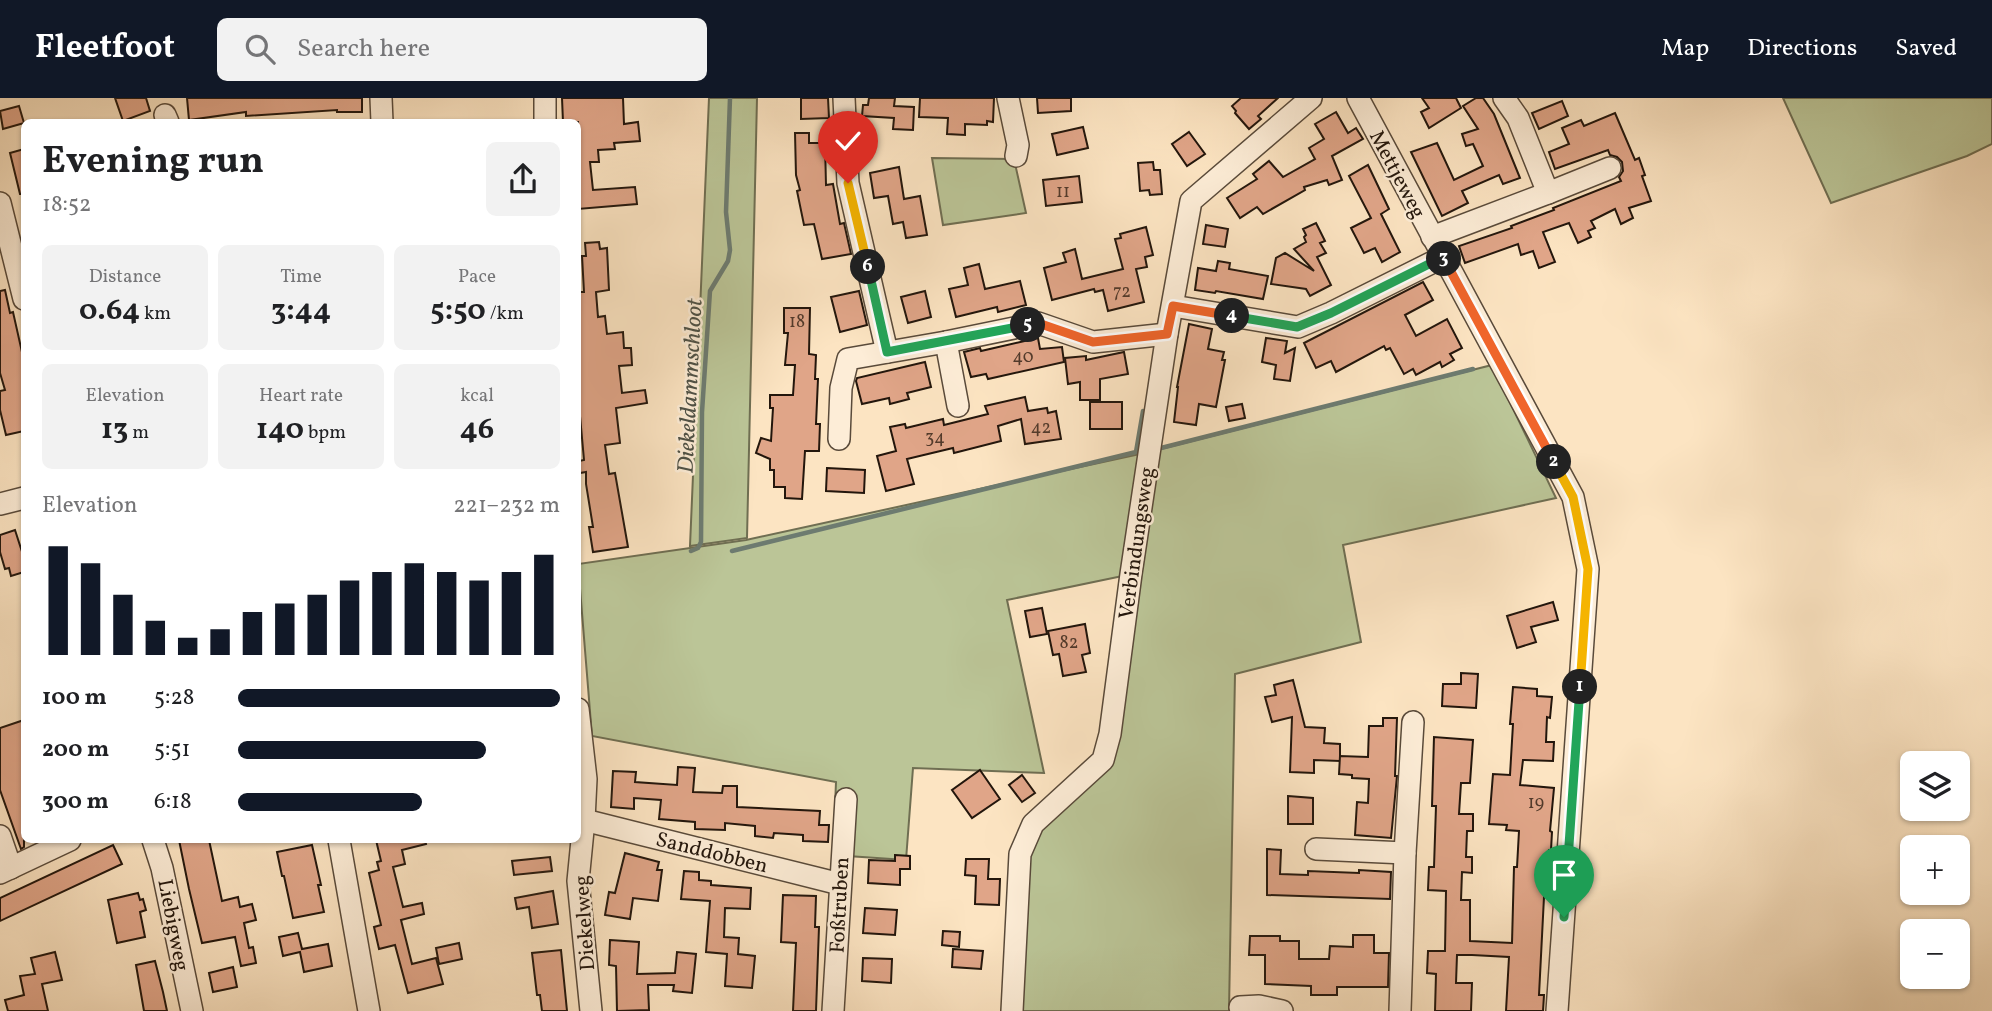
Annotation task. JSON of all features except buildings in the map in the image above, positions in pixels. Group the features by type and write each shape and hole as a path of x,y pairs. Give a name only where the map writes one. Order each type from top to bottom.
{"street":[{"path":"381,98 382,119"},
{"path":"545,98 545,119"},
{"path":"844,98 848,183 887,352"},
{"path":"1008,98 1018,145 1016,156"},
{"name":"Verbindungsweg","path":"1012,1011 1020,854 1033,824 1103,760 1110,734 1167,334 1191,201 1311,98"},
{"name":"Mettjeweg","path":"1358,98 1573,497 1588,569 1557,1011"},
{"path":"1504,98 1518,118 1548,193"},
{"path":"1432,237 1610,168"},
{"path":"0,203 21,287"},
{"path":"1173,306 1297,327 1443,257"},
{"path":"839,439 841,388 848,359 1038,323 1093,342 1167,334"},
{"path":"946,342 958,406"},
{"path":"0,504 21,499"},
{"path":"1400,1011 1405,853 1413,722"},
{"name":"Diekelweg","path":"581,735 586,779 578,881 591,1011"},
{"name":"Foßtruben","path":"833,1011 846,799"},
{"name":"Sanddobben","path":"584,820 841,884"},
{"path":"0,836 5,870 64,843"},
{"name":"Liebigweg","path":"154,843 162,868 192,1011"},
{"path":"340,843 369,1011"},
{"path":"1317,849 1405,853"},
{"path":"1240,1007 1259,1006 1282,1011"}],"green space":[{"path":"709,98 757,98 747,538 690,546"},
{"path":"1783,98 1992,98 1992,144 1967,156 1831,203"},
{"path":"932,158 1014,159 1026,213 943,225"},
{"path":"1492,365 1556,498 1343,545 1361,642 1235,674 1229,1011 1013,1011 1020,854 1103,760 1132,574 1007,600 1044,773 913,768 906,860 833,855 836,782 592,736 581,601 581,564 746,540 1149,452"}],"waterway":[{"name":"Diekeldammschloot","path":"691,551 698,548 701,542 702,412 710,291 728,261 730,250 726,212 730,98"},
{"path":"1161,448 1473,369"},
{"name":"Diekeldammschloot","path":"732,551 1136,452 1143,411"}],"route":[{"path":"848,183 887,352 1038,323 1093,342 1167,334 1173,306 1297,327 1443,257 1573,497 1588,569 1564,917"}]}
